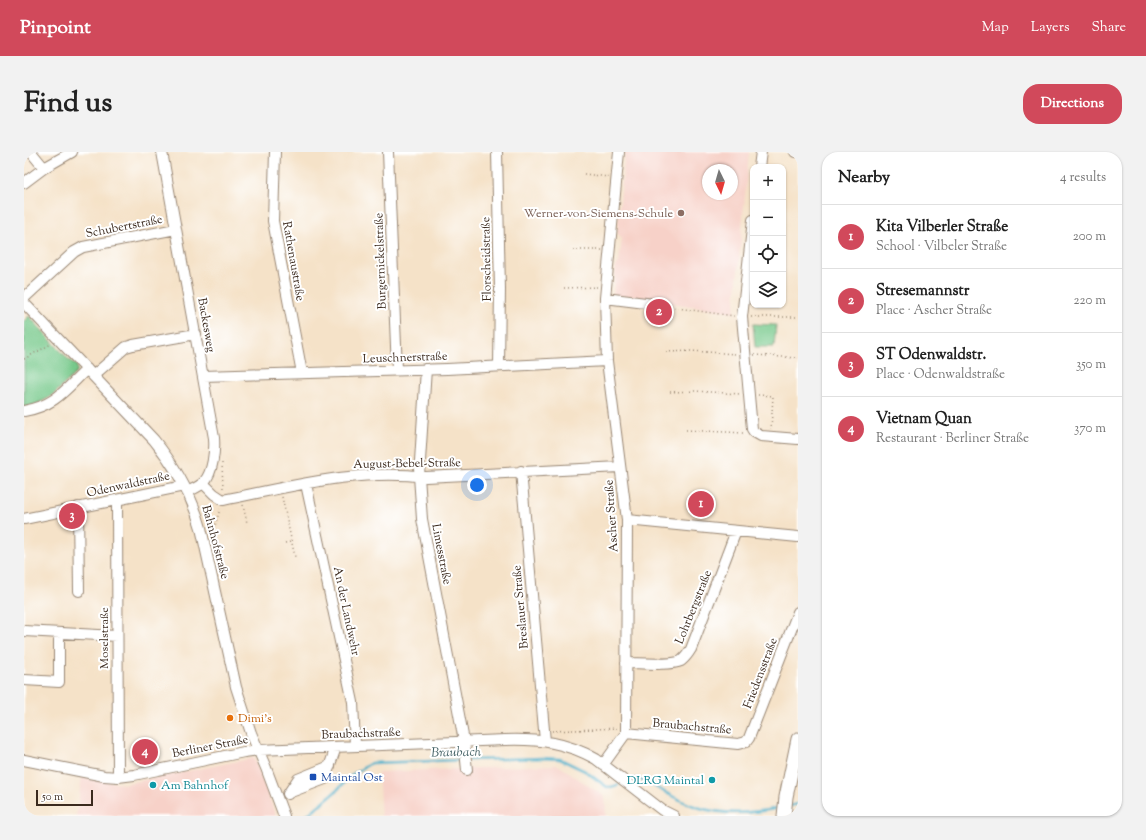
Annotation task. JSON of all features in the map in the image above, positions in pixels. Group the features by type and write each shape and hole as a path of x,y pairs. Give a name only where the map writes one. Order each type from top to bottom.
{"main road":[{"path":"784,816 786,797 798,739"}],"street":[{"path":"31,152 44,168"},
{"path":"24,183 44,168 72,152"},
{"name":"Backesweg","path":"162,152 215,442 210,470 207,479 203,483"},
{"name":"Rathenaustraße","path":"275,152 273,220 302,373"},
{"name":"Burgernickelstraße","path":"388,152 397,370"},
{"name":"Florscheidstraße","path":"497,152 500,289 499,366"},
{"name":"Ascher Straße","path":"619,152 605,298 607,361 627,520 626,730"},
{"path":"759,164 760,152"},
{"name":"Schubertstraße","path":"24,298 74,252 83,247 176,228"},
{"path":"751,236 742,317 752,429 761,436 798,439"},
{"path":"605,298 662,306"},
{"name":"Bahnhofstraße","path":"24,303 164,452 186,489 198,516 236,687 284,816"},
{"path":"24,411 41,407 52,402 90,372 126,347 196,334"},
{"name":"Leuschnerstraße","path":"203,376 426,369 607,361"},
{"name":"Limesstraße","path":"426,369 419,476 422,519 464,741"},
{"name":"August-Bebel-Straße","path":"223,500 280,488 360,476 426,477 620,467"},
{"name":"Breslauer Straße","path":"522,472 544,736"},
{"path":"186,489 203,483 214,494 223,500"},
{"name":"An der Landwehr","path":"306,484 353,702 354,746"},
{"name":"Odenwaldstraße","path":"24,519 78,507 186,489"},
{"name":"Moselstraße","path":"117,500 118,777"},
{"name":"Odenwaldstraße","path":"78,507 79,591"},
{"path":"627,520 798,536"},
{"name":"Lohrbergstraße","path":"626,663 674,663 684,659 691,649 736,531"},
{"name":"Friedensstraße","path":"746,742 749,738 798,612"},
{"path":"24,631 117,636"},
{"path":"24,680 59,682 59,633"},
{"path":"603,764 626,730"},
{"name":"Braubachstraße","path":"626,730 738,744 746,742"},
{"name":"Braubachstraße","path":"259,750 522,739 544,736 587,754 603,764 656,805 674,816"},
{"path":"464,741 467,770"},
{"path":"278,800 291,792 298,779 330,766 336,747"},
{"name":"Berliner Straße","path":"24,760 104,776 118,777 259,750"}],"path":[{"path":"584,174 617,178"},
{"path":"572,214 613,213"},
{"path":"573,250 610,250"},
{"path":"564,288 606,287"},
{"path":"662,306 742,317 798,317"},
{"path":"24,360 60,340"},
{"path":"666,352 692,351 798,358"},
{"path":"670,392 696,391 773,396 771,428"},
{"path":"686,430 747,433 754,432"},
{"path":"212,538 223,500 222,458"},
{"path":"280,488 294,557"},
{"path":"241,497 247,523"},
{"path":"285,543 291,542"},
{"path":"544,736 626,730"}],"shaded area":[{"name":"Werner-von-Siemens-Schule","path":"625,152 749,152 734,312 613,295 616,266 619,263 622,238 617,233"},
{"path":"254,758 276,816 76,816 82,777 123,784"},
{"path":"558,765 605,797 606,816 381,816 378,772"}],"green space":[{"path":"29,316 68,359 77,365 77,372 52,396 39,403 24,408 24,321"},
{"path":"753,324 776,325 774,347 755,347"}],"waterway":[{"name":"Braubach","path":"469,760 560,759 585,771 607,787 618,785"},
{"name":"Braubach","path":"306,816 335,792 353,774 371,763 464,760"},
{"name":"Braubach","path":"632,779 644,781 683,802 707,810 738,813 780,808"},
{"name":"Braubach","path":"789,806 798,804"}],"place":[{"name":"Werner-von-Siemens-Schule","path":"681,213"},
{"name":"Stresemannstr","path":"659,312"},
{"name":"Kita Vilberler Straße","path":"701,504"},
{"name":"ST Odenwaldstr.","path":"72,516"},
{"name":"Dimi's","path":"230,718"},
{"name":"Vietnam Quan","path":"145,752"},
{"name":"Maintal Ost","path":"313,777"},
{"name":"DLRG Maintal","path":"712,780"},
{"name":"Am Bahnhof","path":"153,785"}]}
